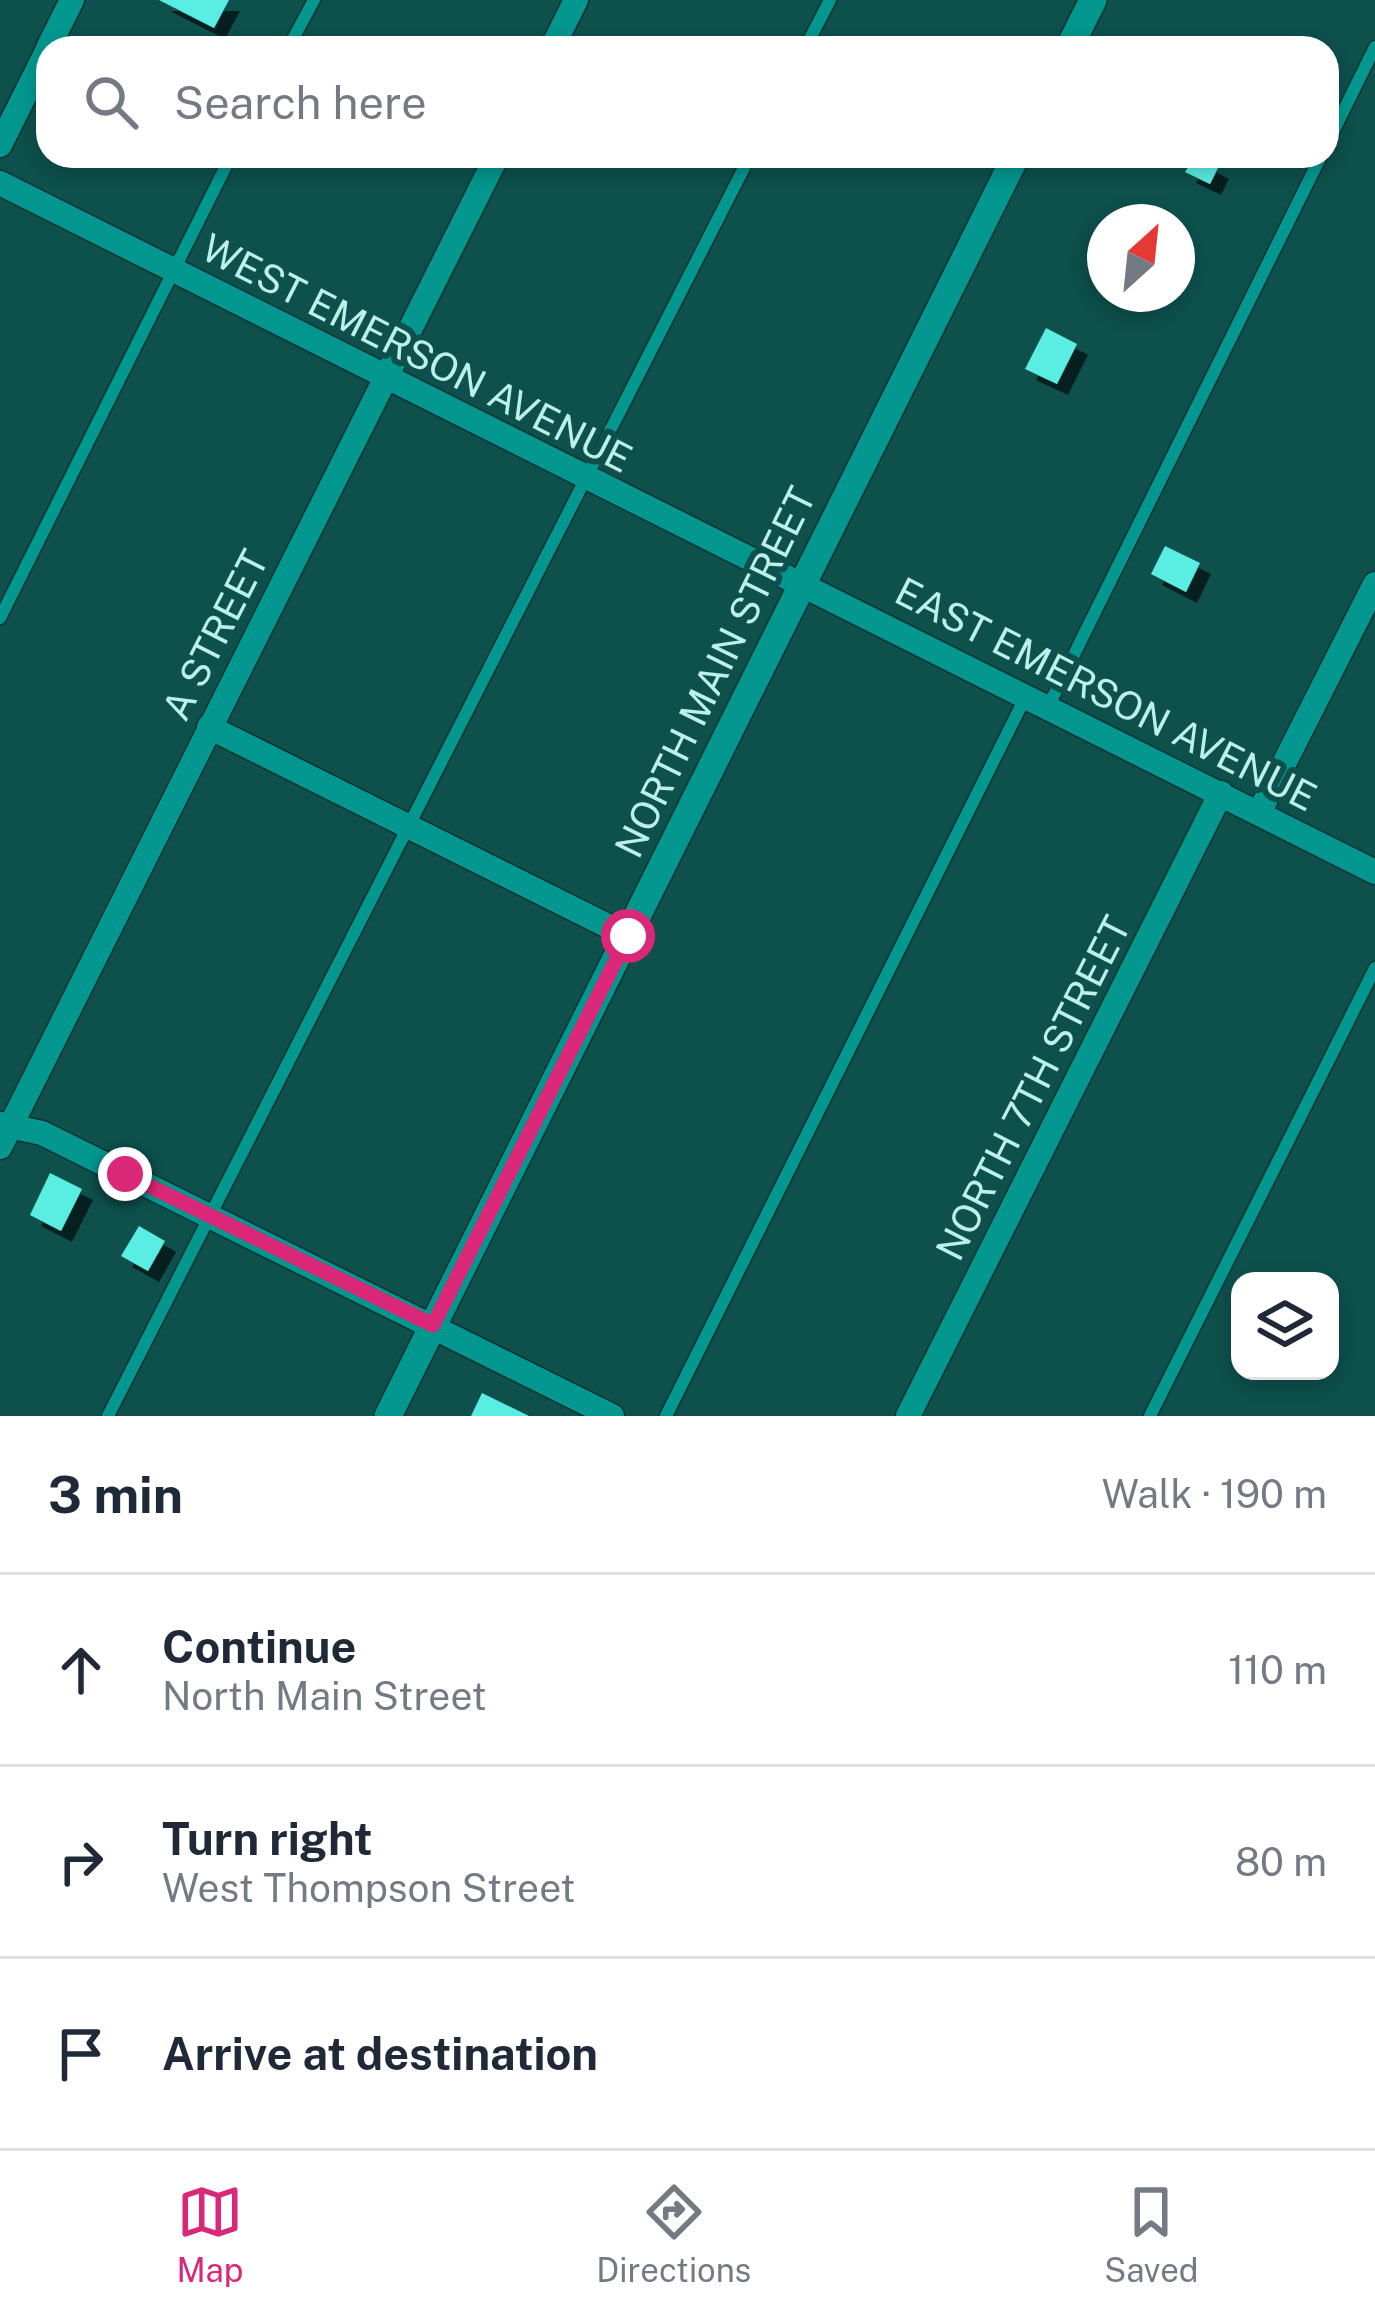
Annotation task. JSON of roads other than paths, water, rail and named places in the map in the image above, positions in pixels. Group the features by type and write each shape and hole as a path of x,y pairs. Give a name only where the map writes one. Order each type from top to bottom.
{"street":[{"path":"54,36 72,0"},
{"path":"558,36 576,0"},
{"path":"1075,36 1093,0"},
{"path":"0,145 36,72"},
{"name":"A STREET","path":"4,1133 491,168"},
{"name":"NORTH MAIN STREET","path":"388,1416 1010,168"},
{"name":"WEST EMERSON AVENUE","path":"0,183 584,479 804,581"},
{"name":"EAST EMERSON AVENUE","path":"804,581 1375,872"},
{"path":"1259,813 1375,584"},
{"path":"209,727 628,936"},
{"name":"NORTH 7TH STREET","path":"908,1416 1221,793"},
{"path":"4,1133 42,1133 612,1416"}],"lane":[{"path":"294,36 314,0"},
{"path":"812,36 830,0"},
{"path":"1339,120 1375,47"},
{"path":"0,618 225,168"},
{"path":"108,1416 405,825 744,168"},
{"path":"666,1416 1315,168"},
{"path":"1150,1416 1375,968"}]}
